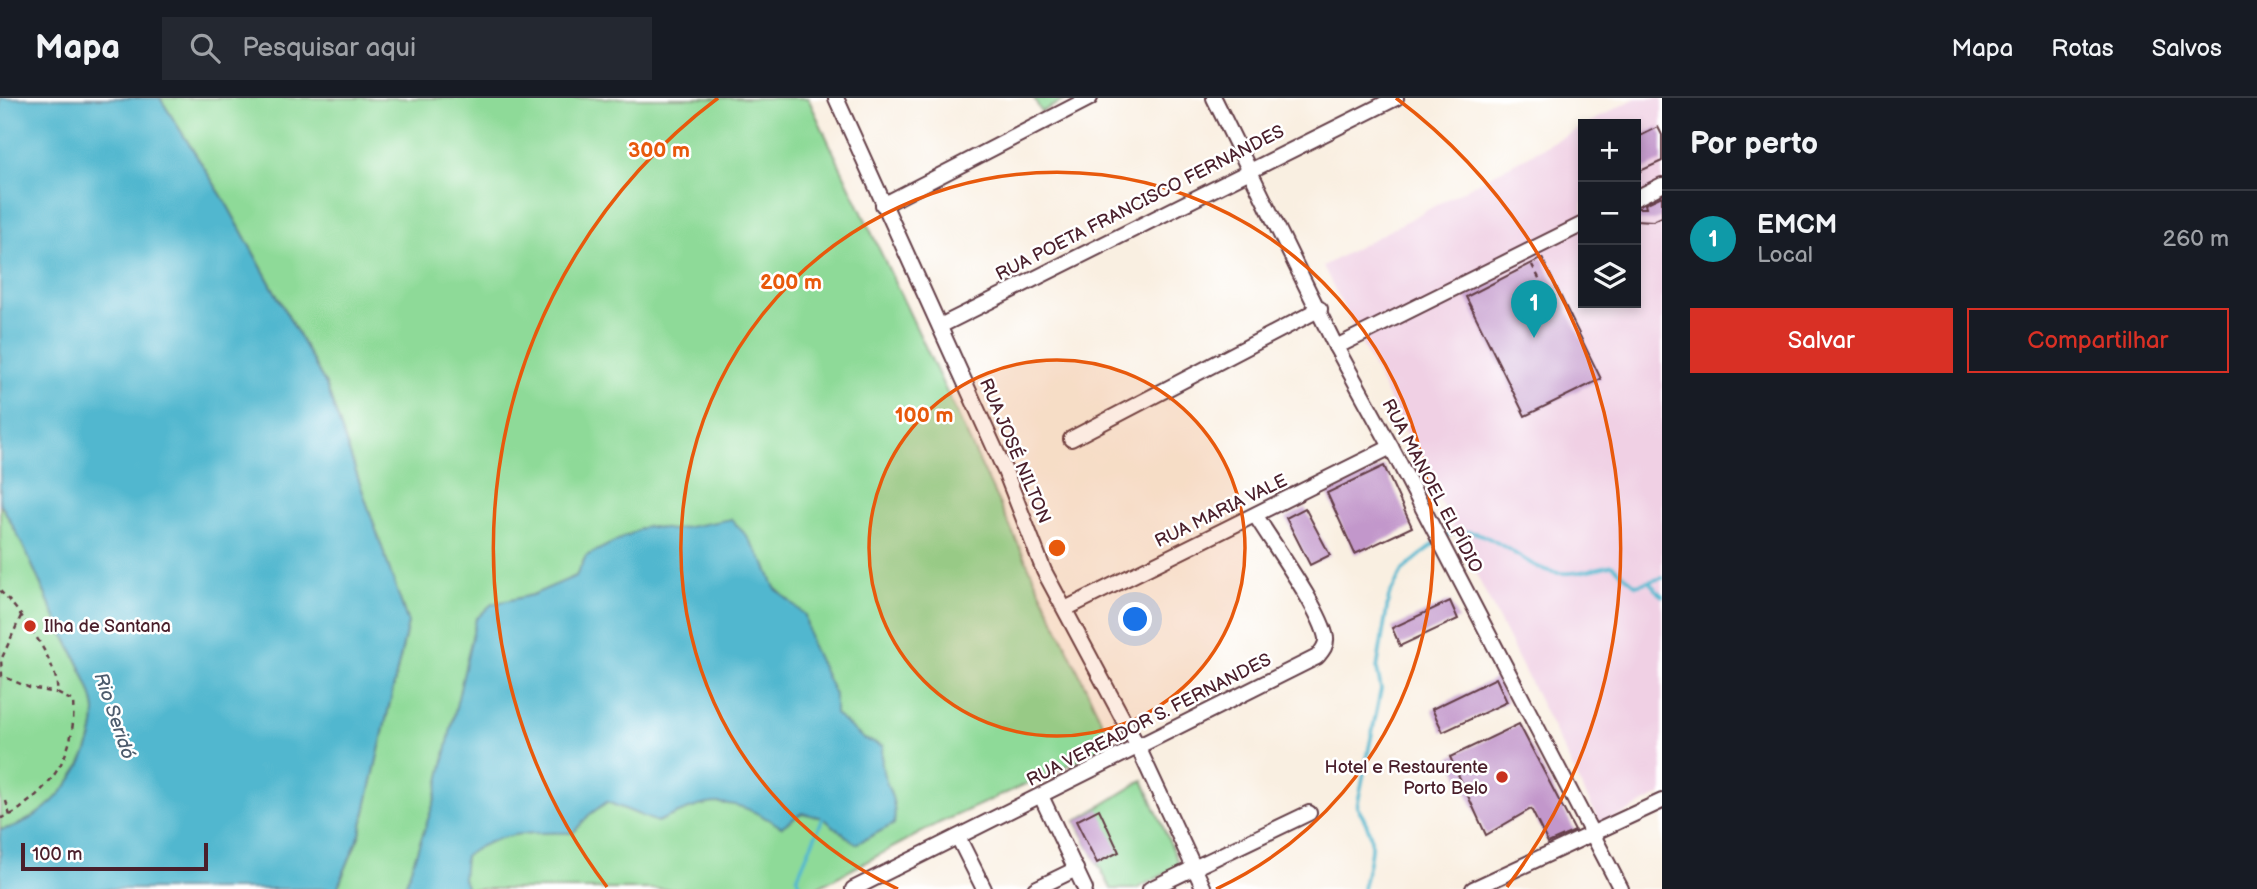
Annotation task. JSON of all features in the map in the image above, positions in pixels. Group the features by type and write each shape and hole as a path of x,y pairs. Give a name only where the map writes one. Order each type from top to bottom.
{"street":[{"name":"RUA JOSÉ NILTON","path":"836,98 1005,471 1044,571 1067,608 1138,747 1205,889"},
{"path":"883,205 1090,98"},
{"name":"RUA MANOEL ELPÍDIO","path":"1214,98 1320,309 1336,347 1595,834 1621,889"},
{"name":"RUA POETA FRANCISCO FERNANDES","path":"940,326 1396,98"},
{"path":"1641,196 1662,185"},
{"path":"1336,347 1578,227"},
{"path":"1071,439 1320,309"},
{"name":"RUA MARIA VALE","path":"1067,608 1391,447"},
{"name":"RUA VEREADOR S. FERNANDES","path":"853,889 1317,657 1323,650 1326,639 1307,597 1256,516"},
{"path":"1041,796 1085,889"},
{"path":"1473,889 1662,801"},
{"path":"1150,889 1309,813"},
{"path":"958,837 984,889"},
{"path":"1035,889 1076,869"}],"path":[{"path":"1526,253 1555,308"},
{"path":"0,591 21,616 50,662 58,681 57,693"},
{"path":"0,818 10,817 50,785 62,762 70,735 73,701 57,693 20,685 2,676 1,660 21,616"},
{"path":"6,801 10,817"}],"shaded area":[{"path":"1636,98 1662,98 1662,794 1601,825 1323,266 1578,129 1578,308 1641,308 1641,119 1596,119"}],"green space":[{"path":"160,98 808,98 1113,745 939,823 815,889 337,889 360,834 408,623 326,385 225,201"},
{"path":"1034,98 1069,98 1041,112"},
{"name":"Ilha de Santana","path":"0,503 25,549 82,670 95,713 87,751 66,786 36,815 0,830"},
{"path":"1143,780 1180,866 1136,889 1111,889 1076,821"}],"water":[{"name":"Rio Seridó","path":"0,98 160,98 225,201 326,385 408,623 360,834 337,889 0,889 0,830 36,815 66,786 87,751 95,713 82,670 25,549 0,503"},
{"path":"731,519 746,535 765,564 775,588 805,615 811,644 835,695 835,714 864,739 883,746 882,768 893,803 894,824 856,844 823,818 802,813 781,827 747,809 720,803 692,808 657,822 607,802 589,815 573,833 503,837 465,856 463,879 467,889 404,889 435,799 476,619 492,604 532,595 576,576 586,556 646,526 672,530"}],"building":[{"path":"1658,127 1662,135 1662,161 1641,171 1641,136"},
{"path":"1662,196 1662,217 1653,221 1641,220 1641,208 1646,208 1645,204"},
{"path":"1542,258 1601,379 1525,416 1466,297"},
{"path":"1384,466 1412,527 1355,554 1327,493"},
{"path":"1305,508 1330,555 1310,565 1286,518"},
{"path":"1450,601 1458,619 1400,646 1392,628"},
{"path":"1496,678 1507,702 1443,732 1432,709"},
{"name":"Hotel e Restaurente Porto Belo","path":"1519,724 1575,831 1548,843 1531,809 1486,835 1450,757"},
{"path":"1099,809 1119,852 1097,863 1076,821"}],"waterway":[{"path":"1442,539 1456,532 1484,536 1525,560 1553,572 1575,573 1612,565 1636,585 1662,578"},
{"path":"1363,889 1371,837 1357,807 1381,689 1377,669 1389,596 1403,570 1435,543"},
{"path":"1650,583 1662,596"},
{"path":"801,889 797,878 823,818"}],"place":[{"name":"EMCM","path":"1534,338"},
{"name":"Ilha de Santana","path":"30,626"},
{"name":"Hotel e Restaurente Porto Belo","path":"1502,777"}]}
